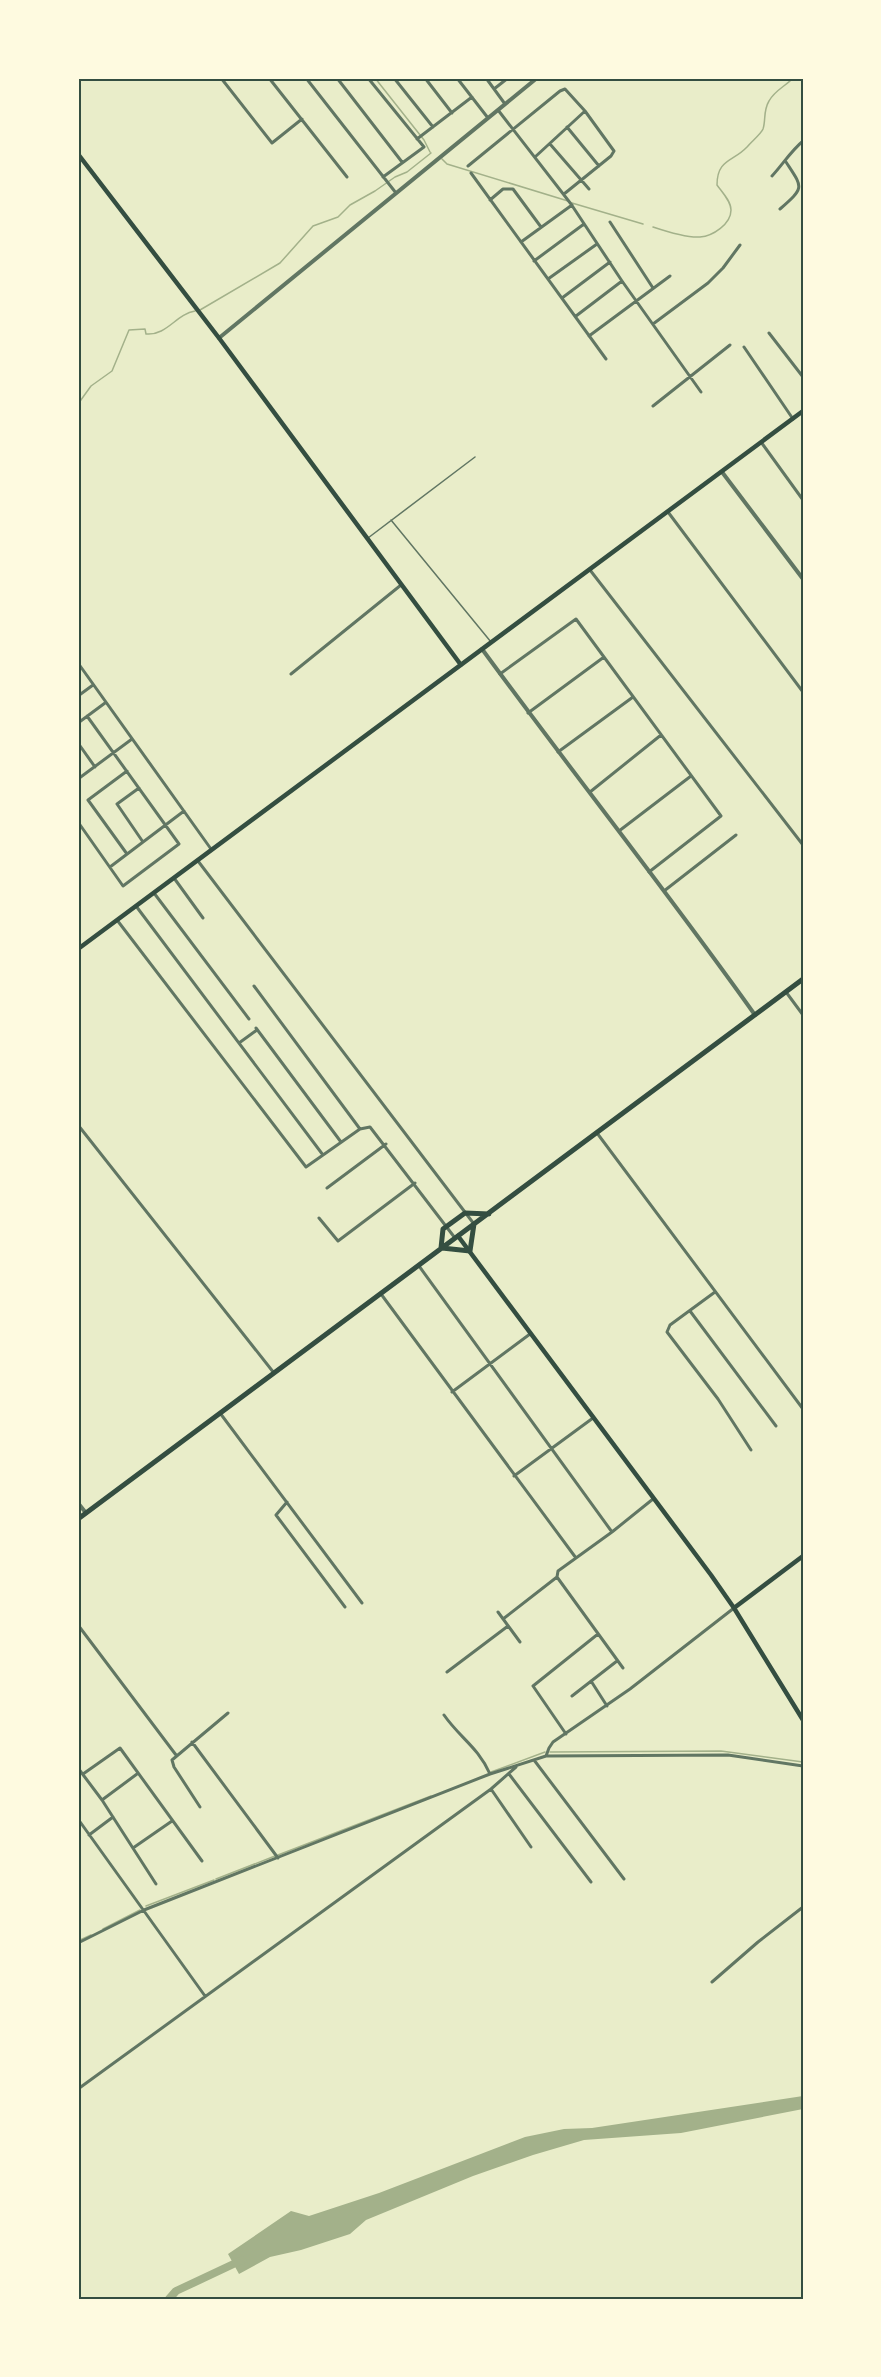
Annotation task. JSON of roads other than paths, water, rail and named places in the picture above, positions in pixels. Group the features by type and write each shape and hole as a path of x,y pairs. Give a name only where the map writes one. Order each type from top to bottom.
{"highway":[{"path":"78,1519 803,979"},
{"path":"441,1248 443,1229 465,1213 489,1214"},
{"path":"441,1248 470,1251 474,1224"}],"main road":[{"path":"78,154 219,338 461,665"},
{"path":"78,949 803,411"},
{"path":"457,1237 470,1251 734,1608 803,1720"},
{"path":"734,1608 803,1556"}],"street":[{"path":"221,78 272,143 302,119"},
{"path":"269,78 347,177"},
{"path":"306,78 396,193"},
{"path":"337,78 403,162"},
{"path":"368,78 420,137 424,147 403,162 386,180"},
{"path":"394,78 433,127"},
{"path":"425,78 452,112"},
{"path":"457,78 488,118"},
{"path":"486,78 505,104"},
{"path":"494,89 508,78"},
{"path":"219,338 537,78"},
{"path":"468,166 565,89 585,111 614,152 565,195"},
{"path":"420,137 472,97"},
{"path":"498,110 572,204 622,281 702,392"},
{"path":"535,157 585,111"},
{"path":"567,127 599,166"},
{"path":"772,176 803,141"},
{"path":"550,144 589,189"},
{"path":"780,209 800,187 800,183 786,162"},
{"path":"471,173 606,359"},
{"path":"490,200 503,189 513,189 541,228"},
{"path":"521,242 572,204"},
{"path":"610,222 653,288"},
{"path":"534,261 584,224"},
{"path":"548,279 597,244"},
{"path":"653,324 708,283 740,245"},
{"path":"562,298 610,262"},
{"path":"589,336 670,276"},
{"path":"575,316 622,281"},
{"path":"769,333 803,377"},
{"path":"653,406 730,345"},
{"path":"744,347 793,419"},
{"path":"761,442 803,500"},
{"path":"723,472 803,579"},
{"path":"669,512 803,692"},
{"path":"590,570 803,845"},
{"path":"291,674 401,585"},
{"path":"500,674 576,619 721,816 649,872"},
{"path":"482,649 528,714 664,891 755,1015"},
{"path":"528,714 604,657"},
{"path":"79,665 212,850"},
{"path":"78,696 93,685"},
{"path":"558,752 633,697"},
{"path":"78,723 106,702"},
{"path":"78,822 123,886 179,844 87,716"},
{"path":"588,793 661,735"},
{"path":"78,779 132,739"},
{"path":"78,742 95,767"},
{"path":"127,771 88,800 127,854"},
{"path":"618,832 691,776"},
{"path":"139,788 117,804 143,842"},
{"path":"110,867 184,811"},
{"path":"664,891 736,835"},
{"path":"198,861 474,1224"},
{"path":"174,878 203,918"},
{"path":"154,893 249,1019"},
{"path":"136,906 323,1155"},
{"path":"117,920 306,1167 360,1129 370,1126 457,1237"},
{"path":"254,986 360,1129"},
{"path":"786,992 803,1015"},
{"path":"239,1043 257,1029 341,1142"},
{"path":"78,1125 274,1373"},
{"path":"597,1133 803,1409"},
{"path":"327,1188 386,1144"},
{"path":"319,1218 338,1241 415,1183"},
{"path":"418,1265 612,1532"},
{"path":"380,1293 576,1558"},
{"path":"715,1293 670,1325 667,1332 718,1399 751,1450"},
{"path":"690,1311 776,1426"},
{"path":"452,1392 530,1334"},
{"path":"220,1413 362,1604"},
{"path":"514,1476 593,1418"},
{"path":"503,1619 557,1577 558,1571 653,1499"},
{"path":"287,1502 276,1515 345,1607"},
{"path":"78,1503 86,1513"},
{"path":"557,1577 623,1668"},
{"path":"546,1756 550,1745 607,1706 734,1608"},
{"path":"498,1612 519,1642"},
{"path":"78,1625 176,1755"},
{"path":"447,1672 508,1626"},
{"path":"566,1734 533,1686 598,1634"},
{"path":"572,1696 617,1661"},
{"path":"591,1682 607,1706"},
{"path":"200,1807 172,1760 228,1713"},
{"path":"444,1715 455,1731 469,1741 489,1772"},
{"path":"192,1742 278,1858"},
{"path":"83,1774 120,1748 202,1861"},
{"path":"78,1944 144,1910 489,1772 546,1756 728,1755 803,1766"},
{"path":"534,1760 624,1879"},
{"path":"78,2089 491,1789 517,1766"},
{"path":"78,1768 102,1800 156,1884"},
{"path":"102,1800 137,1774"},
{"path":"509,1774 591,1882"},
{"path":"491,1789 531,1847"},
{"path":"89,1835 113,1817"},
{"path":"78,1819 205,1996"},
{"path":"133,1848 172,1821"},
{"path":"712,1982 758,1941 803,1907"}],"lane":[{"path":"367,538 475,457"},
{"path":"391,520 491,642"}],"waterway":[{"path":"375,78 424,140 430,152"},
{"path":"653,227 700,237 716,232 725,224 731,207 717,185 720,170 760,133 763,129 769,101 793,78"},
{"path":"200,310 280,263 313,226 338,217 350,205 407,172 431,153"},
{"path":"442,159 447,164 568,201"},
{"path":"572,203 643,224"},
{"path":"78,404 91,386 112,371 129,330 145,329 146,334 160,332 182,316 195,311"},
{"path":"550,1752 721,1751 803,1762"},
{"path":"491,1772 545,1752"},
{"path":"278,1855 431,1796"},
{"path":"216,1879 275,1856"},
{"path":"146,1906 214,1880"},
{"path":"103,1929 140,1910"},
{"path":"78,1941 91,1935"},
{"path":"169,2299 176,2291 242,2260"}]}
